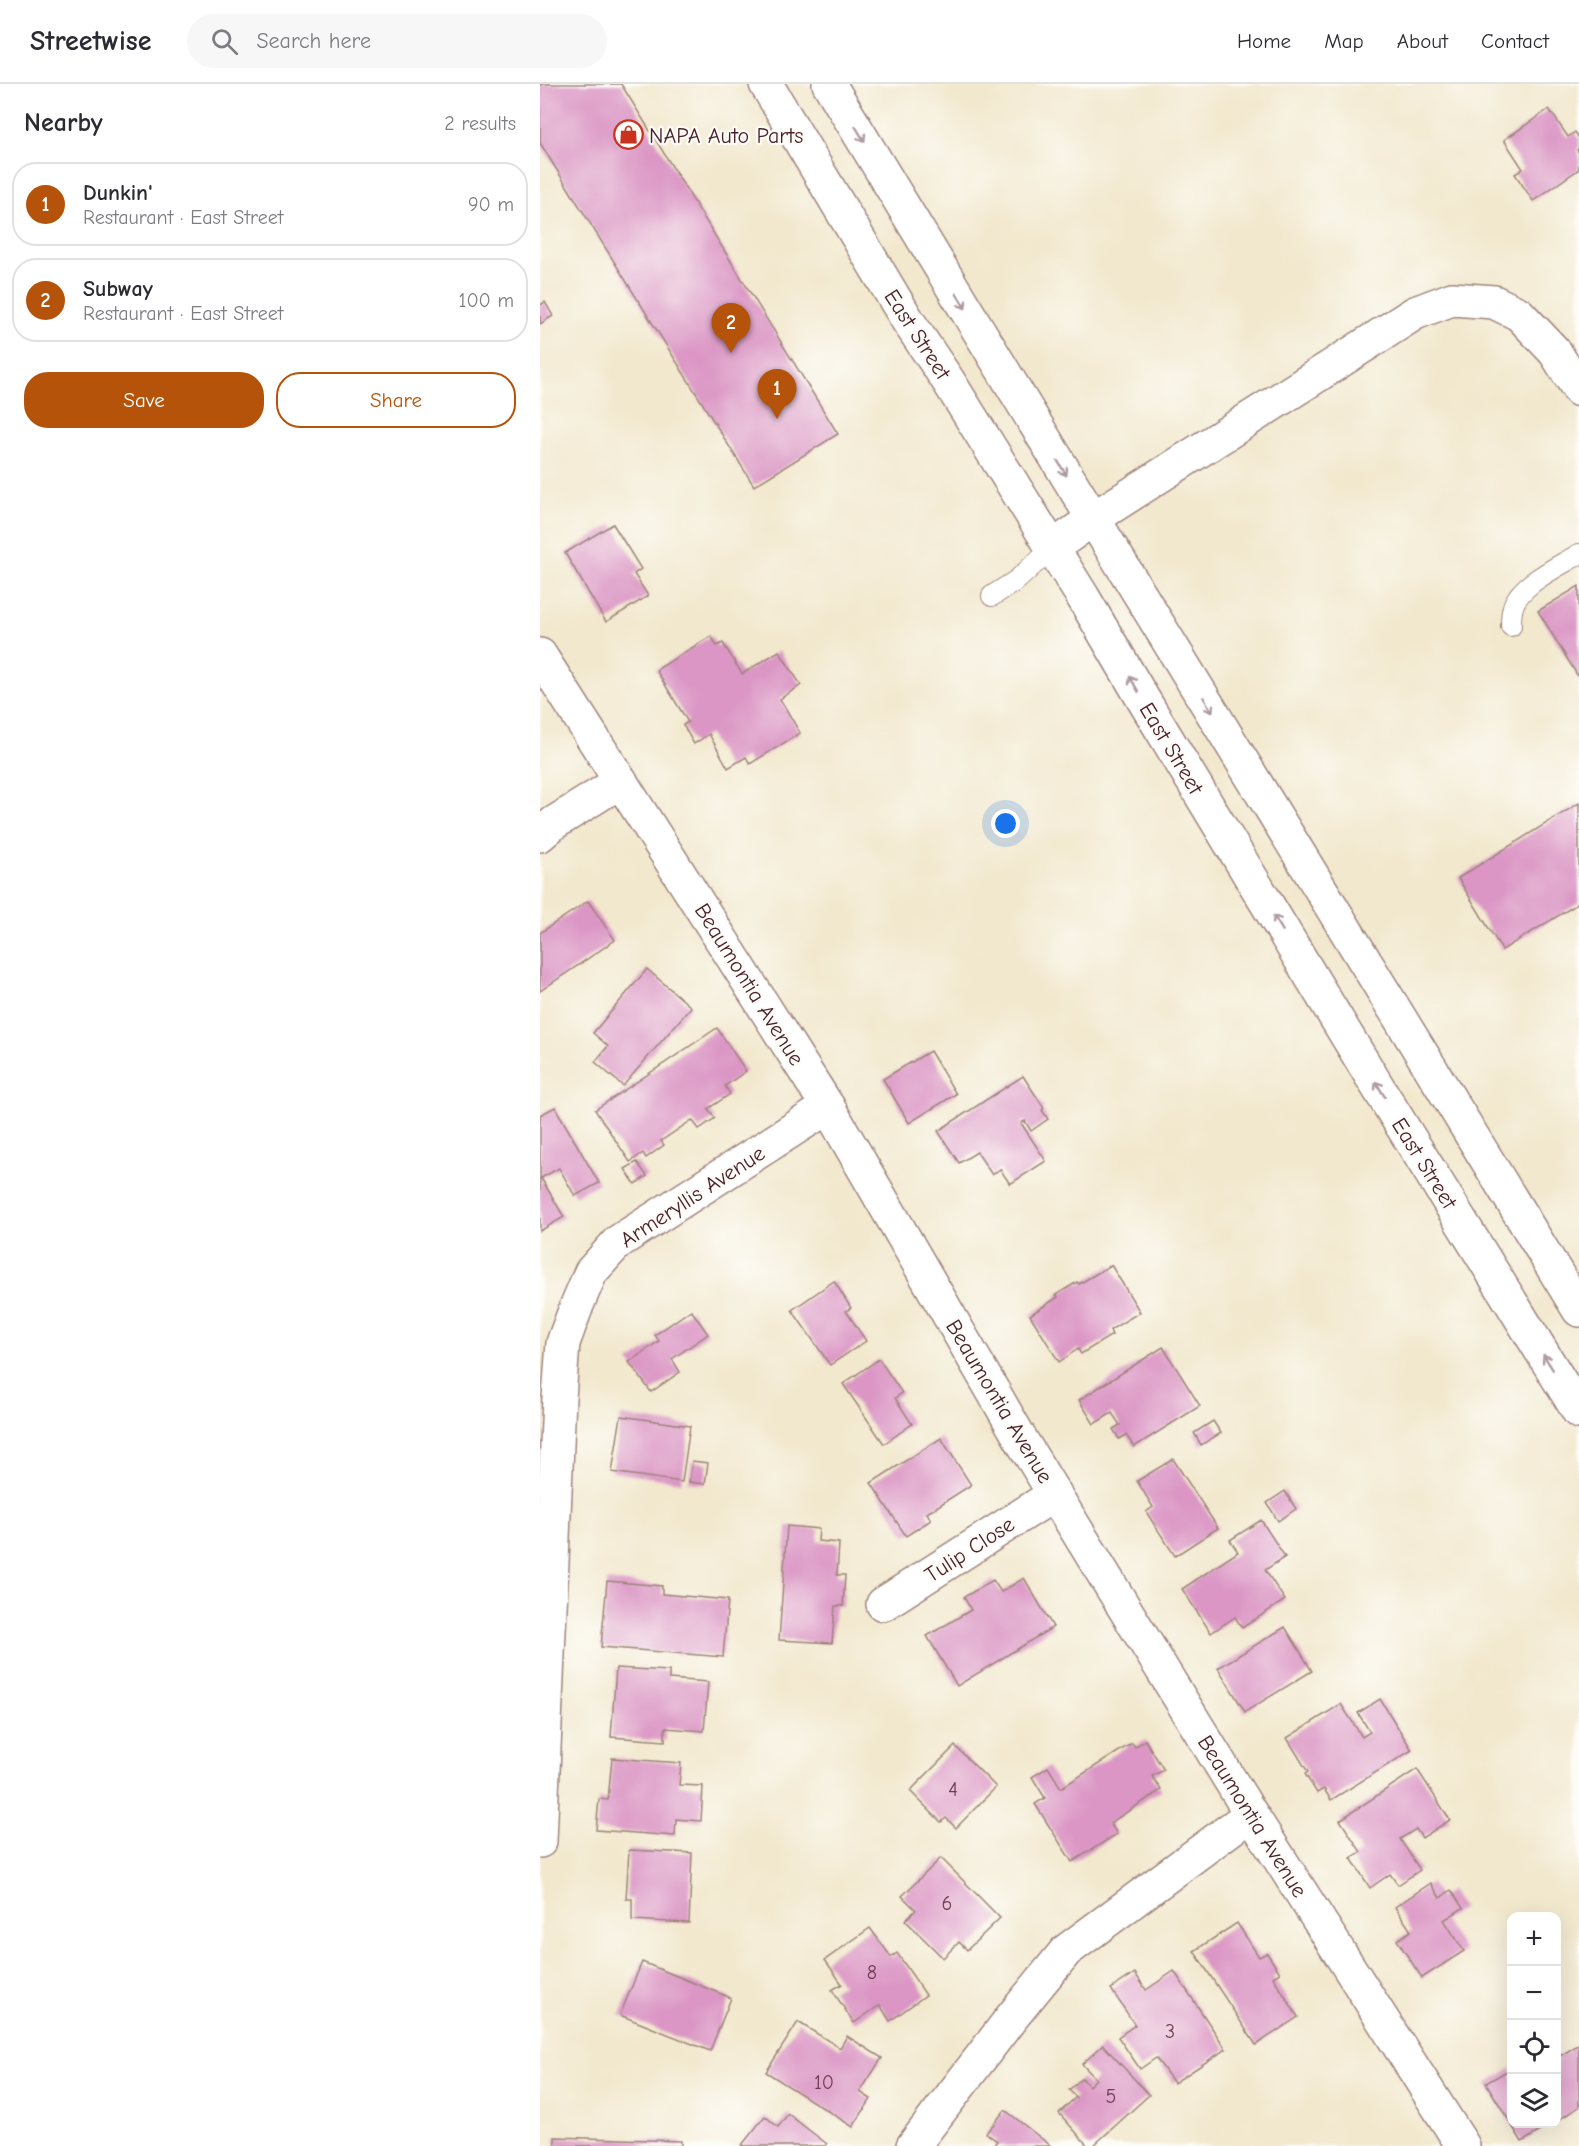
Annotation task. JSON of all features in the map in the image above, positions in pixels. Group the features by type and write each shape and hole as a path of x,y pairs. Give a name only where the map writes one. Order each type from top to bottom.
{"street":[{"name":"East Street","path":"766,84 908,321 949,382 1052,548 1370,1074 1579,1412"},
{"path":"830,84 1579,1310"},
{"path":"1052,548 1094,518 1414,313 1452,299 1494,302 1519,314 1555,352 1579,390"},
{"name":"Beaumontia Avenue","path":"540,655 828,1107 1023,1443 1251,1814 1463,2146"},
{"path":"540,835 554,823 621,780"},
{"name":"Armeryllis Avenue","path":"540,1840 561,1365 563,1343 577,1305 591,1272 618,1242 828,1107"},
{"name":"Tulip Close","path":"883,1604 1055,1494"},
{"path":"913,2146 1066,1951 1251,1814"}],"lane":[{"path":"992,596 1017,580 1052,548"},
{"path":"1511,626 1513,606 1521,593 1534,581 1579,554"}],"building":[{"path":"540,84 621,84 838,434 754,486 540,143"},
{"path":"1549,109 1568,137 1575,132 1579,138 1577,150 1579,169 1533,201 1515,174 1523,169 1504,140"},
{"path":"545,302 553,316 540,324 540,305"},
{"path":"613,524 641,569 634,574 648,596 606,622 565,553"},
{"path":"1579,586 1579,678 1538,611"},
{"path":"711,636 717,646 723,643 742,674 779,651 801,685 780,699 800,733 750,764 746,757 728,768 709,734 694,744 683,725 688,722 656,670"},
{"path":"1579,803 1579,903 1502,950 1458,878"},
{"path":"588,901 615,940 540,991 540,933"},
{"path":"647,969 691,1007 623,1086 595,1062 608,1046 593,1033"},
{"path":"717,1028 746,1071 725,1086 730,1094 708,1109 715,1118 699,1129 692,1120 661,1141 664,1145 646,1158 643,1153 630,1162 595,1110"},
{"path":"930,1051 956,1094 909,1123 883,1079"},
{"path":"1023,1076 1044,1108 1042,1110 1048,1119 1031,1131 1025,1121 1021,1123 1046,1161 1010,1184 1000,1169 992,1175 977,1152 959,1163 938,1131"},
{"path":"555,1107 599,1183 575,1196 559,1168 541,1178 564,1217 540,1231 540,1115"},
{"path":"637,1162 647,1176 635,1184 625,1169"},
{"path":"1111,1265 1140,1312 1110,1330 1112,1335 1081,1354 1078,1349 1059,1362 1030,1315 1077,1282 1079,1284"},
{"path":"834,1281 851,1308 846,1311 866,1341 830,1365 792,1310"},
{"path":"691,1310 708,1334 672,1359 680,1372 651,1392 629,1362 659,1341 655,1335"},
{"path":"1163,1347 1200,1406 1134,1447 1126,1435 1119,1439 1113,1429 1120,1425 1112,1413 1094,1424 1079,1400"},
{"path":"879,1359 902,1393 895,1398 912,1424 884,1444 843,1384"},
{"path":"621,1416 690,1426 682,1482 612,1472"},
{"path":"1213,1421 1221,1433 1201,1445 1194,1433"},
{"path":"941,1438 971,1485 927,1513 931,1520 906,1536 871,1483"},
{"path":"1173,1459 1218,1528 1175,1556 1146,1512 1153,1507 1137,1481"},
{"path":"692,1461 708,1463 705,1484 689,1482"},
{"path":"1285,1491 1296,1509 1278,1521 1267,1503"},
{"path":"1261,1520 1285,1557 1265,1570 1285,1600 1242,1628 1235,1617 1211,1633 1182,1589 1238,1552 1230,1540"},
{"path":"787,1526 819,1529 818,1541 839,1543 837,1575 845,1575 843,1606 835,1606 832,1643 779,1640"},
{"path":"1024,1578 1053,1627 957,1686 927,1636 971,1610 964,1597 993,1580 1001,1592"},
{"path":"607,1581 662,1586 662,1594 728,1600 723,1657 601,1647"},
{"path":"1285,1627 1312,1671 1245,1712 1218,1668"},
{"path":"616,1668 669,1671 669,1679 708,1682 704,1731 665,1728 665,1741 611,1737"},
{"path":"1380,1699 1412,1750 1331,1800 1324,1789 1317,1793 1305,1774 1308,1772 1287,1738 1341,1704 1362,1737 1370,1732 1358,1713"},
{"path":"1145,1740 1164,1770 1152,1776 1161,1790 1110,1823 1117,1834 1072,1862 1035,1804 1045,1798 1032,1777 1048,1767 1061,1788 1132,1743 1135,1747"},
{"path":"955,1746 996,1787 956,1828 946,1818 941,1822 910,1791"},
{"path":"612,1758 681,1763 679,1785 703,1786 701,1821 676,1819 675,1836 596,1830 599,1799 608,1800"},
{"path":"1417,1769 1450,1820 1422,1838 1416,1829 1400,1839 1420,1870 1398,1885 1390,1874 1370,1888 1351,1858 1361,1852 1340,1820"},
{"path":"629,1850 692,1853 689,1923 632,1920 632,1899 626,1899"},
{"path":"941,1858 1000,1918 967,1950 959,1942 943,1958 905,1920 916,1910 902,1896"},
{"path":"1431,1883 1440,1898 1451,1890 1463,1908 1444,1920 1464,1951 1422,1978 1397,1940 1411,1931 1395,1907"},
{"path":"1237,1923 1259,1957 1267,1953 1280,1973 1273,1977 1298,2017 1256,2045 1194,1951"},
{"path":"870,1928 891,1957 897,1953 926,1995 890,2021 880,2005 854,2023 832,1990 842,1984 825,1960"},
{"path":"642,1962 731,1998 710,2051 620,2015"},
{"path":"1174,1971 1226,2049 1174,2083 1156,2058 1140,2069 1118,2037 1135,2025 1111,1989 1135,1973 1146,1990"},
{"path":"798,2022 840,2048 847,2036 882,2058 860,2092 871,2099 853,2127 766,2072"},
{"path":"1579,2044 1579,2107 1561,2118 1561,2074 1561,2055"},
{"path":"1103,2045 1149,2095 1093,2146 1088,2146 1059,2113 1076,2097 1069,2090 1082,2078 1089,2086 1096,2079 1082,2064"},
{"path":"1507,2071 1507,2117 1486,2083"},
{"path":"1005,2110 1051,2146 993,2146 997,2141 986,2133"},
{"path":"788,2114 827,2144 825,2146 741,2146 765,2116 778,2127"},
{"path":"1513,2128 1545,2128 1522,2142"},
{"path":"555,2137 681,2141 681,2146 555,2146"}],"place":[{"name":"NAPA Auto Parts","path":"628,135"},
{"name":"Subway","path":"731,353"},
{"name":"Dunkin'","path":"777,419"}]}
